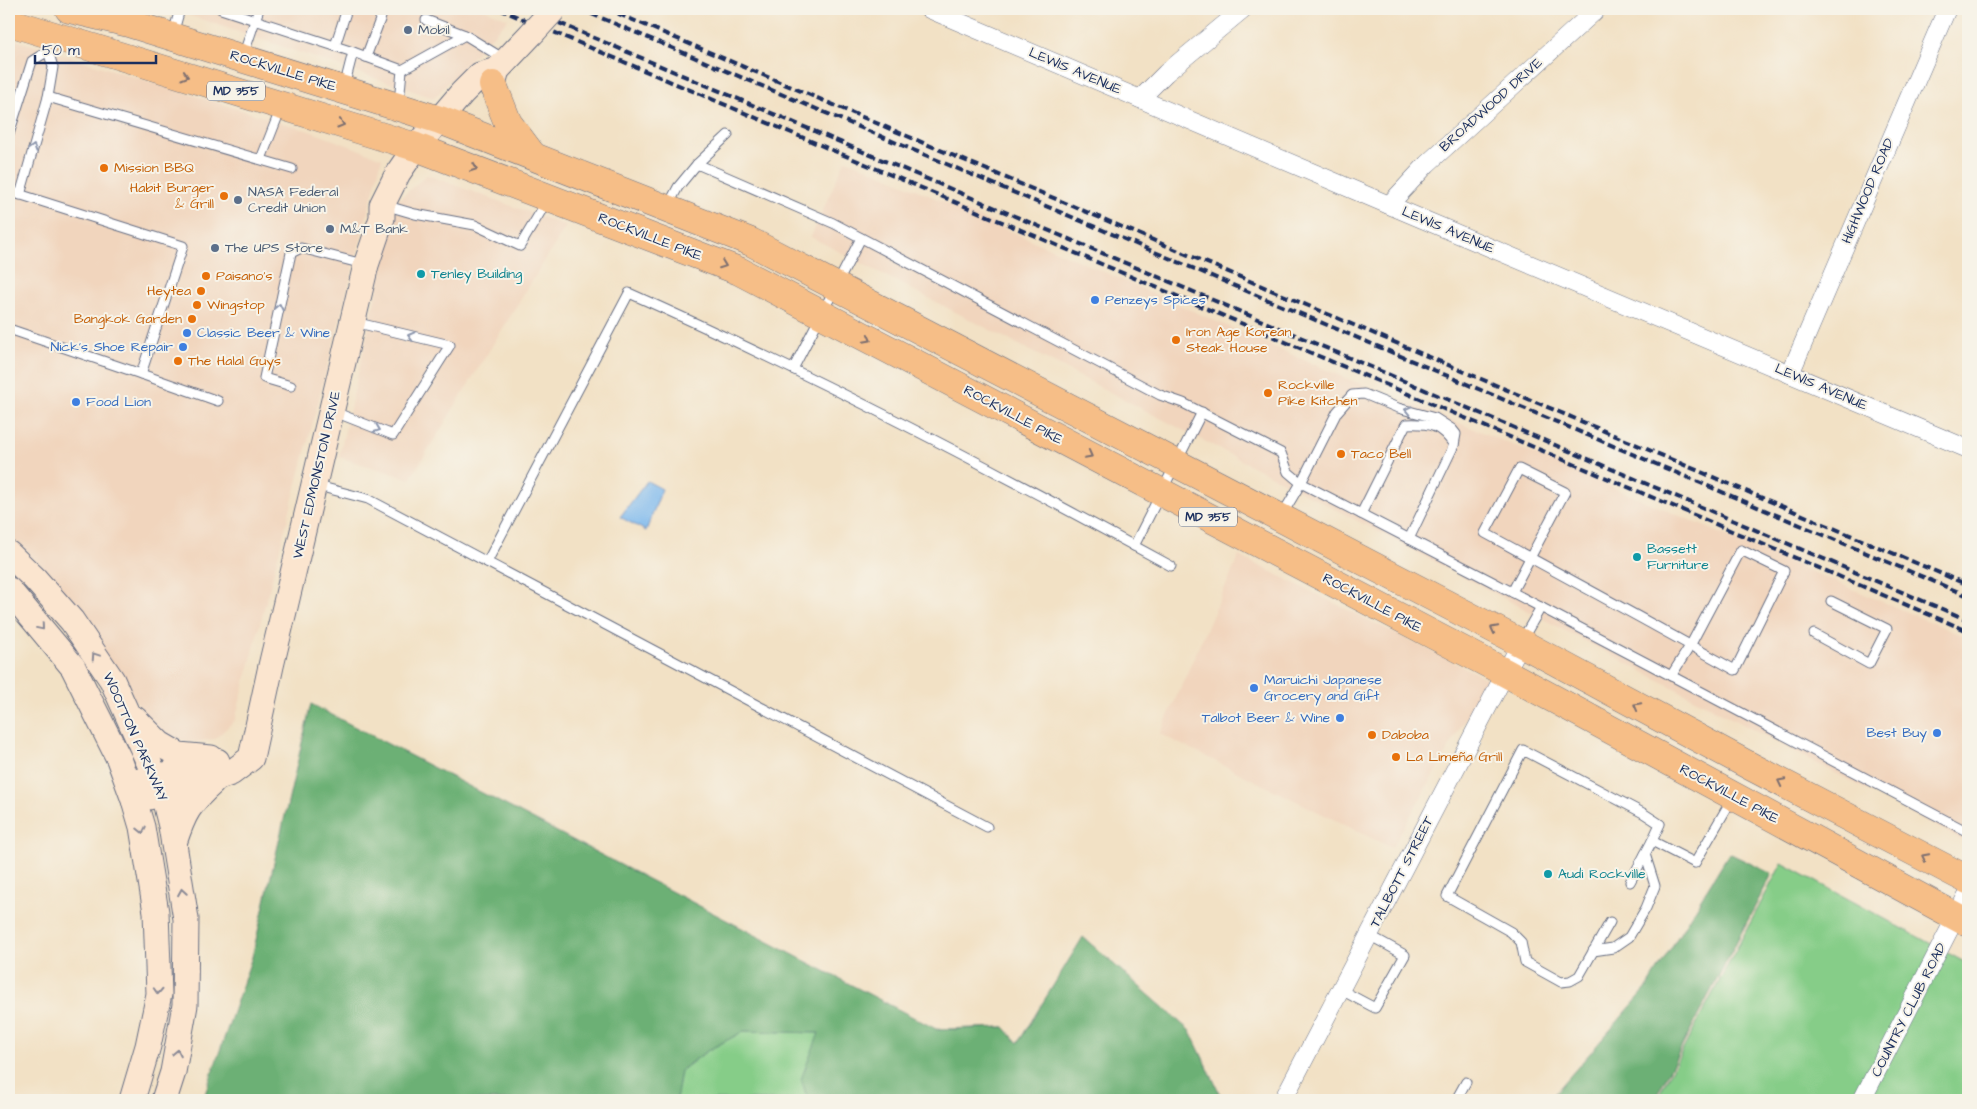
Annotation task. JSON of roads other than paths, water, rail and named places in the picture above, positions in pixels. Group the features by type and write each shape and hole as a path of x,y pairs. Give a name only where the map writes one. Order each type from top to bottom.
{"main road":[{"name":"WEST EDMONSTON DRIVE","path":"131,792 219,769 256,734 366,265 386,213 412,181 422,149 445,122 470,108 554,9"},
{"name":"ROCKVILLE PIKE","path":"9,22 60,25 128,22 445,122 751,242 1521,643 1968,880"},
{"name":"ROCKVILLE PIKE","path":"60,25 282,106 422,149 739,271 1506,673 1962,920"},
{"path":"499,72 508,123 532,156"},
{"name":"WOOTTON PARKWAY","path":"9,554 35,579 72,621 112,680 159,786 174,843 186,919 186,1005 173,1072 164,1100"},
{"name":"WOOTTON PARKWAY","path":"9,590 73,667 97,713 131,792 142,827 156,912 158,994 148,1046 132,1100"},
{"path":"128,714 142,725 160,744 179,755 219,769 192,802 181,820 174,843"},
{"path":"1734,796 1750,766"}],"street":[{"name":"LEWIS AVENUE","path":"929,9 1968,449"},
{"path":"1140,99 1166,73 1243,9"},
{"name":"BROADWOOD DRIVE","path":"1389,205 1427,164 1596,9"},
{"name":"HIGHWOOD ROAD","path":"1790,374 1947,9"},
{"name":"TALBOTT STREET","path":"1284,1100 1521,643"},
{"name":"COUNTRY CLUB ROAD","path":"1862,1100 1962,920 1968,892"}],"lane":[{"path":"172,37 180,9"},
{"path":"221,9 354,52 402,70 465,34"},
{"path":"242,58 259,9"},
{"path":"335,46 347,9"},
{"path":"366,57 380,17"},
{"path":"426,20 465,34 499,72"},
{"path":"20,195 48,98 60,25"},
{"path":"9,134 32,61 60,25"},
{"path":"343,90 354,52"},
{"path":"398,107 402,70"},
{"path":"48,98 292,169"},
{"path":"262,160 282,106"},
{"path":"667,208 678,187 697,164 728,135"},
{"path":"697,164 833,223 1160,395 1184,403 1281,452 1288,472 1301,483 1968,832"},
{"path":"9,191 184,246 141,374"},
{"path":"386,213 415,214 475,225 520,246 541,211 545,196"},
{"path":"792,369 861,238"},
{"path":"291,386 264,378 291,253 301,248 366,265"},
{"path":"487,562 629,292 709,328 897,420 1171,566"},
{"path":"332,411 393,435 450,345 353,321"},
{"path":"9,329 218,401"},
{"path":"1281,518 1337,412 1352,395 1364,394 1398,408 1435,418 1452,428 1456,434 1454,445 1409,539"},
{"path":"1134,546 1202,412"},
{"path":"1361,514 1406,424 1425,423 1445,432 1454,445"},
{"path":"1512,592 1530,558 1565,492 1519,469 1485,533 1530,558 1690,646 1735,670 1784,571 1741,550 1690,646 1671,676"},
{"path":"314,485 368,499 987,827"},
{"path":"1814,634 1869,664 1887,629 1831,601"},
{"path":"1521,643 1541,607"},
{"path":"1610,922 1579,976 1570,981 1561,982 1524,962 1521,942 1511,932 1447,896 1524,750 1643,812 1660,824 1630,882"},
{"path":"1652,841 1696,864 1734,796"},
{"path":"1593,951 1613,948 1629,937 1646,908 1655,886 1645,854"},
{"path":"1341,990 1375,1008 1405,955 1369,935"},
{"path":"1456,1100 1466,1082"}],"water":[{"path":"647,481 662,489 646,531 620,517"}],"railway":[{"path":"499,9 1968,631"},
{"path":"526,9 1968,620"},
{"path":"580,9 1968,596"},
{"path":"607,9 1968,585"}],"place":[{"name":"Mobil","path":"408,30"},
{"name":"Mission BBQ","path":"104,168"},
{"name":"Habit Burger & Grill","path":"224,196"},
{"name":"NASA Federal Credit Union","path":"238,200"},
{"name":"M&T Bank","path":"330,229"},
{"name":"The UPS Store","path":"215,248"},
{"name":"Tenley Building","path":"421,274"},
{"name":"Paisano's","path":"206,276"},
{"name":"Heytea","path":"201,291"},
{"name":"Penzeys Spices","path":"1095,300"},
{"name":"Wingstop","path":"197,305"},
{"name":"Bangkok Garden","path":"192,319"},
{"name":"Classic Beer & Wine","path":"187,333"},
{"name":"Iron Age Korean Steak House","path":"1176,340"},
{"name":"Nick's Shoe Repair","path":"183,347"},
{"name":"The Halal Guys","path":"178,361"},
{"name":"Rockville Pike Kitchen","path":"1268,393"},
{"name":"Food Lion","path":"76,402"},
{"name":"Taco Bell","path":"1341,454"},
{"name":"Bassett Furniture","path":"1637,557"},
{"name":"Maruichi Japanese Grocery and Gift","path":"1254,688"},
{"name":"Talbot Beer & Wine","path":"1340,718"},
{"name":"Best Buy","path":"1937,733"},
{"name":"Daboba","path":"1372,735"},
{"name":"La Limeña Grill","path":"1396,757"},
{"name":"Audi Rockville","path":"1548,874"}]}
